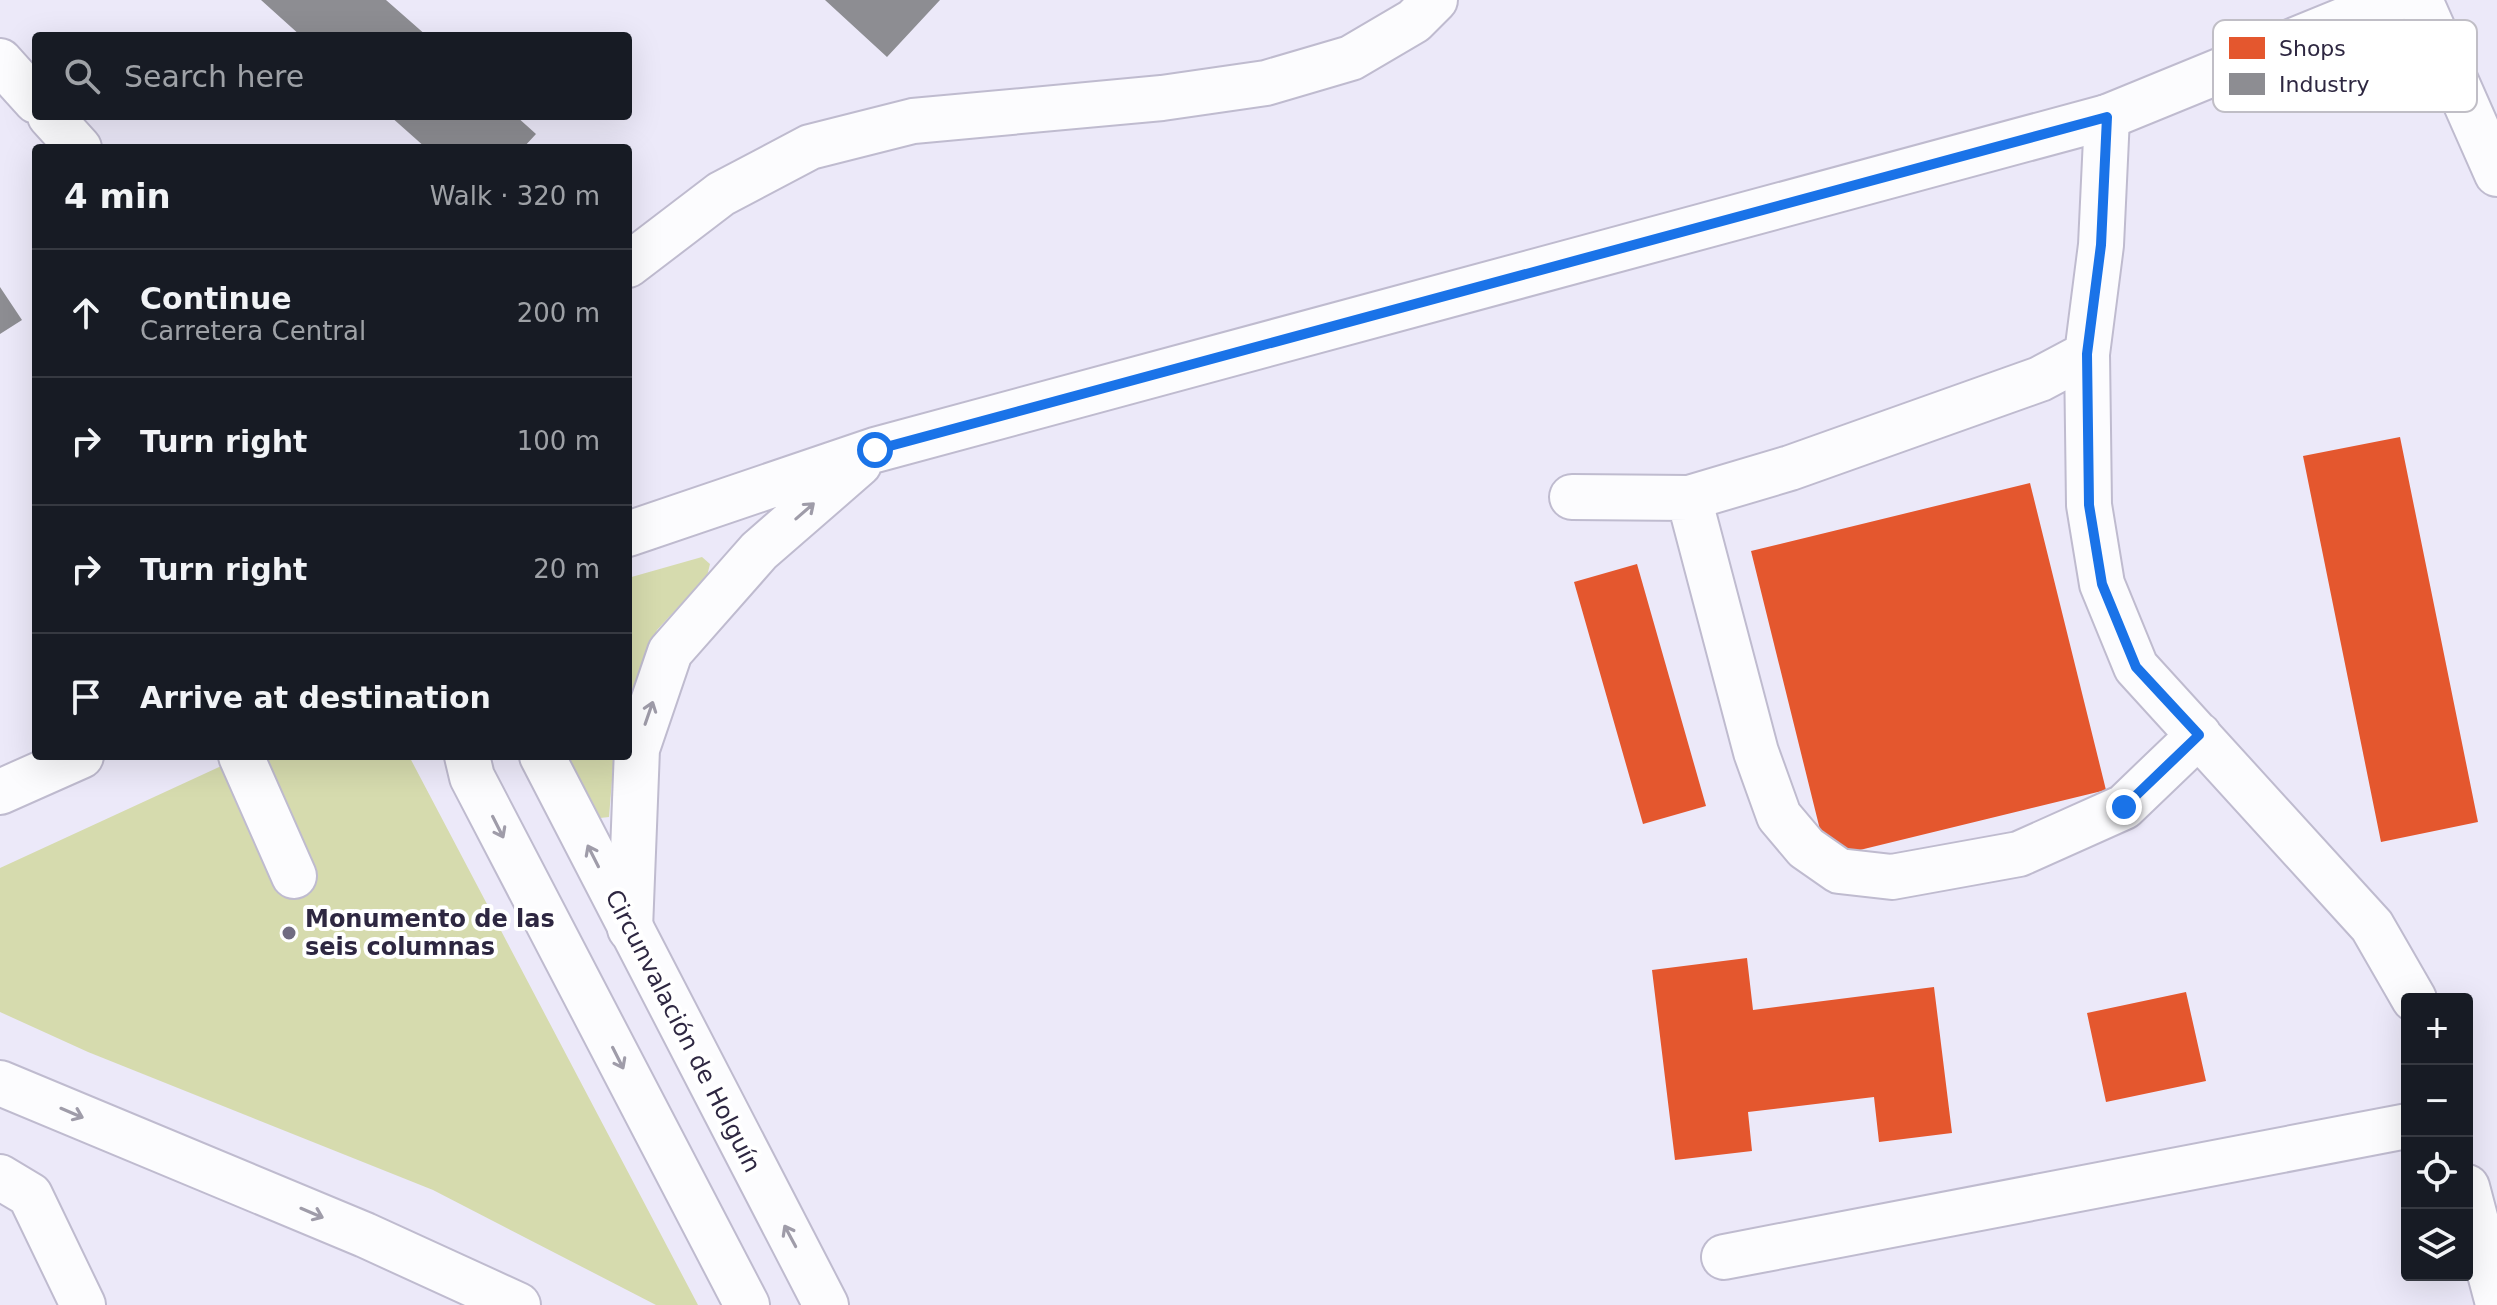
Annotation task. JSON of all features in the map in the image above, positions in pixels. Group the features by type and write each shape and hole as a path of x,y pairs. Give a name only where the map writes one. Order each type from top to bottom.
{"main road":[{"path":"632,262 721,194 810,147 913,121 1162,98 1266,83 1351,58 1414,21 1435,0"},
{"path":"2344,20 2393,0"},
{"path":"2420,0 2432,20"},
{"path":"0,61 32,97"},
{"path":"632,533 875,450 2107,117 2213,74"},
{"path":"2484,107 2497,174"},
{"path":"2107,117 2101,245 2087,354 2089,505 2102,584 2136,667 2372,926 2411,993"},
{"path":"54,120 75,144"},
{"path":"1572,497 1689,498 1790,468 2040,379 2087,354"},
{"path":"630,929 637,749 670,652 759,551 875,450"},
{"path":"1689,498 1756,752 1779,816 1806,848 1839,871 1892,877 2019,854 2124,807 2199,735"},
{"path":"0,792 72,760"},
{"path":"243,760 294,876"},
{"path":"468,760 472,777 747,1305"},
{"name":"Circunvalación de Holguín","path":"544,760 826,1305"},
{"path":"0,1083 365,1235 518,1305"},
{"path":"1724,1257 2401,1127"},
{"path":"10,1194 83,1305"},
{"path":"2473,1209 2497,1300"}],"green space":[{"path":"702,557 710,564 707,576 657,630 632,699 632,577"},
{"path":"234,760 411,760 698,1305 656,1305 433,1190 88,1052 0,1012 0,868"},
{"path":"568,760 614,760 609,817 600,818"}],"building: Shops":[{"path":"2400,437 2478,822 2381,842 2303,456"},
{"path":"2030,483 2106,790 1827,858 1751,551"},
{"path":"1637,564 1706,806 1643,824 1574,582"},
{"path":"1747,958 1753,1010 1934,987 1952,1133 1879,1142 1874,1097 1748,1112 1752,1151 1675,1160 1652,970"},
{"path":"2186,992 2206,1081 2106,1102 2087,1013"}],"building: Industry":[{"path":"261,0 386,0 422,32 297,32"},
{"path":"825,0 940,0 887,57"},
{"path":"394,120 520,120 536,134 527,144 422,144"},
{"path":"0,287 22,320 0,334"}],"place":[{"name":"Monumento de las seis columnas","path":"289,933"}],"route":[{"path":"875,450 2107,117 2101,245 2087,354 2089,505 2102,584 2136,667 2199,735 2124,807"}]}
